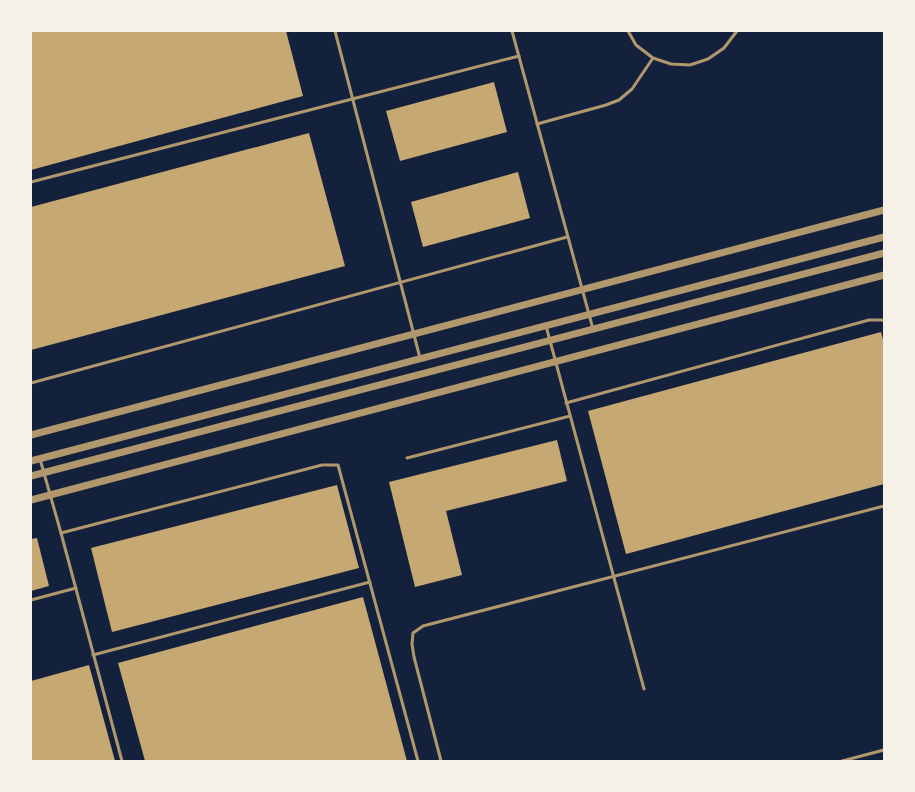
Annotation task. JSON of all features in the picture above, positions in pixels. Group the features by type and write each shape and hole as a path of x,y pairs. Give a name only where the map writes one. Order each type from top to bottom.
{"street":[{"path":"31,435 884,210"},
{"path":"31,461 884,237"},
{"path":"31,476 884,253"},
{"path":"31,500 884,275"}],"lane":[{"path":"336,31 420,359"},
{"path":"512,31 593,329"},
{"path":"628,31 636,45 652,58 671,64 690,65 708,59 724,48 736,31"},
{"path":"31,182 519,56"},
{"path":"537,124 619,100 632,89 652,58"},
{"path":"31,383 567,237"},
{"path":"566,403 869,320 884,321"},
{"path":"546,326 644,688"},
{"path":"407,458 570,416"},
{"path":"40,458 122,761"},
{"path":"61,533 322,464 338,464 418,761"},
{"path":"441,761 412,644 414,633 423,626 884,506"},
{"path":"94,655 370,582"},
{"path":"31,600 76,588"},
{"path":"842,761 884,750"}],"building":[{"path":"286,31 303,96 31,170 31,32"},
{"path":"494,82 507,132 400,161 386,111"},
{"path":"309,133 345,266 31,350 31,207"},
{"path":"518,172 530,218 423,247 411,202"},
{"path":"881,332 884,343 884,484 626,554 588,411"},
{"path":"557,440 567,481 446,511 462,575 415,587 389,482"},
{"path":"337,485 359,568 112,632 91,548"},
{"path":"37,538 49,586 31,591 31,539"},
{"path":"363,597 407,761 145,761 118,663"},
{"path":"89,665 115,761 31,761 31,681"}]}
